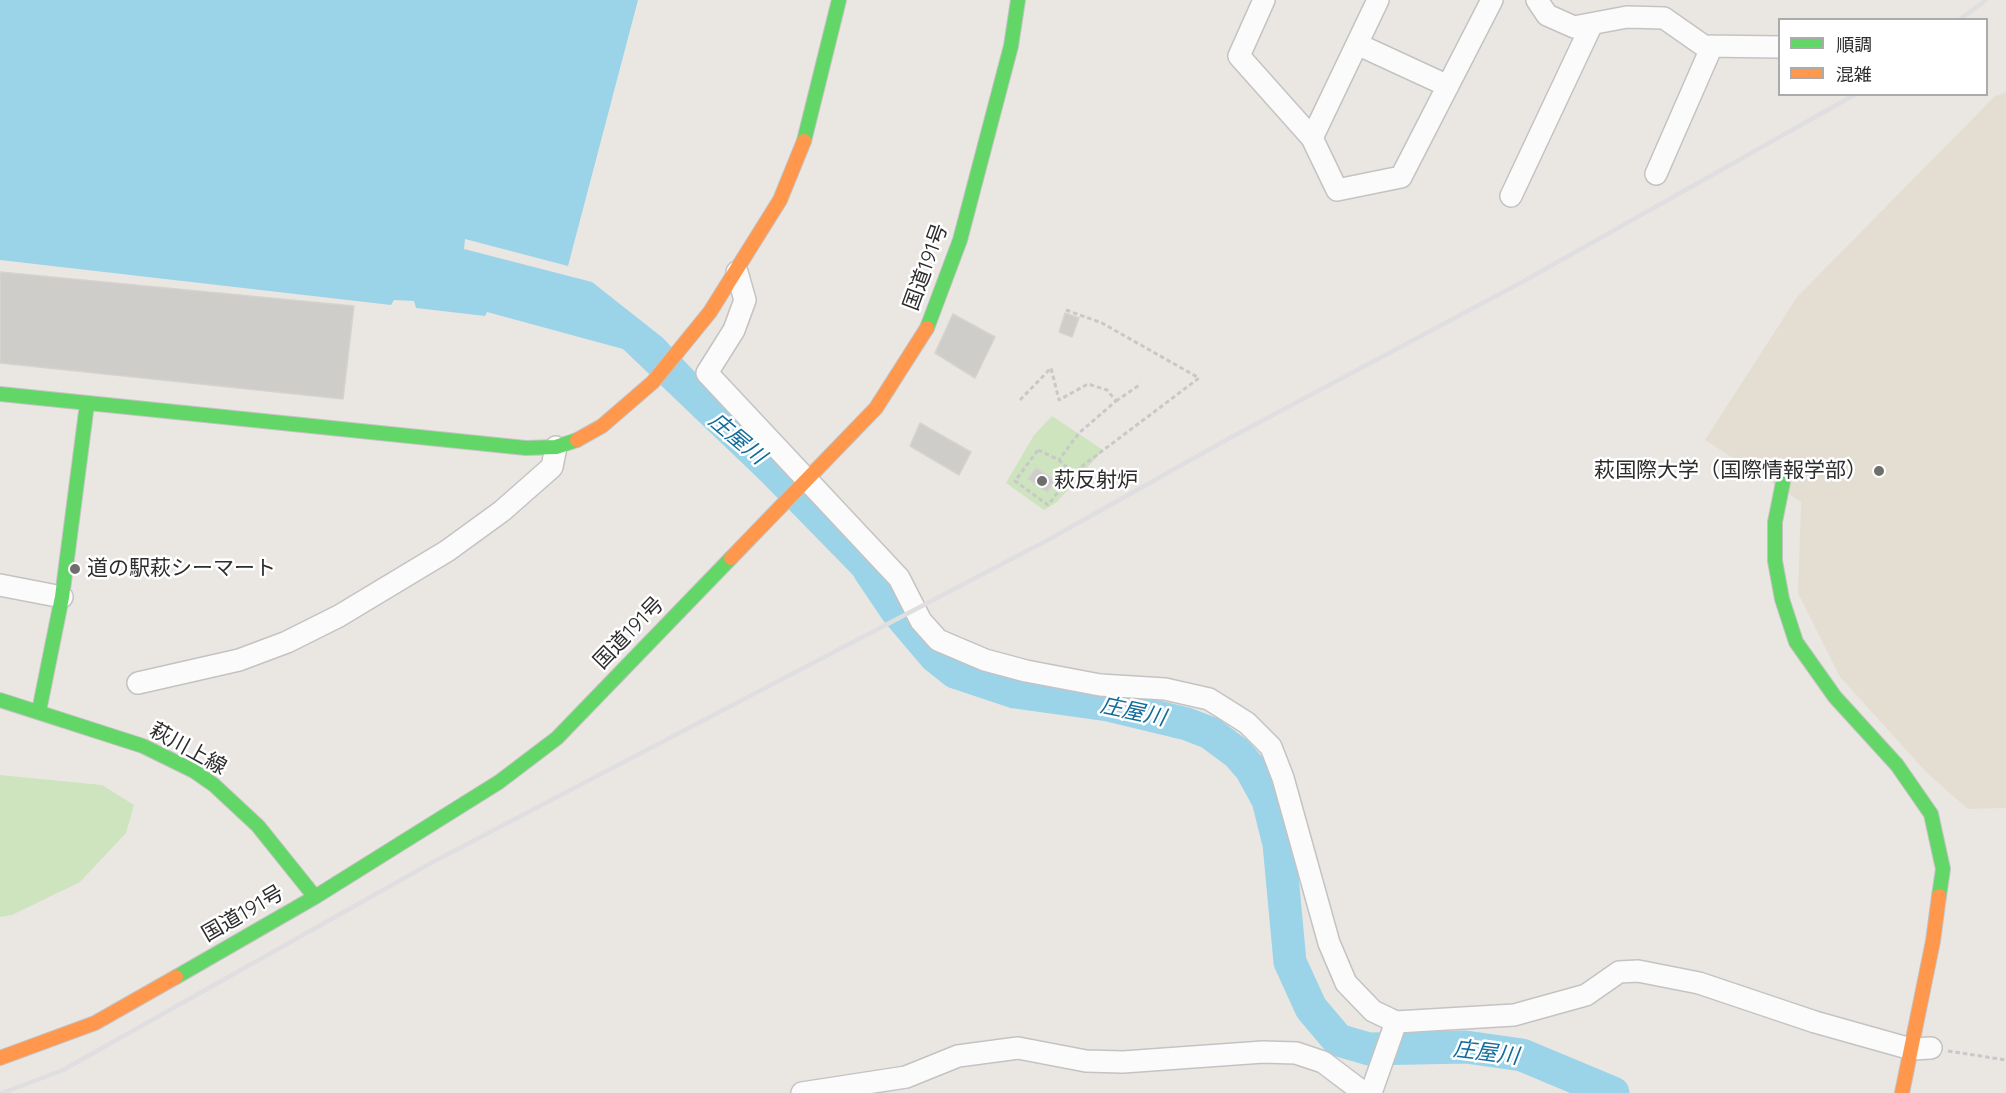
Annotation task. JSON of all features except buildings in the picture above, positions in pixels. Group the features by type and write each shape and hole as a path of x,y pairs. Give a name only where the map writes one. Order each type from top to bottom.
{"main road":[{"path":"0,394 526,448 556,447 582,440 602,426 653,382 737,272 780,200 804,141 839,0"},
{"name":"国道191号","path":"0,1058 95,1023 315,897 499,782 557,738 876,408 921,340 938,303 960,240 1011,46 1018,0"},
{"path":"39,711 62,597 87,404"},
{"path":"1783,482 1775,522 1775,561 1782,599 1796,642 1835,697 1897,765 1931,814 1943,869 1921,1048 1902,1093"},
{"name":"萩川上線","path":"0,700 143,746 187,767 214,785 258,826 315,897"}],"street":[{"path":"1264,0 1239,56 1312,138 1337,190 1401,177 1492,0"},
{"path":"1312,138 1378,0"},
{"path":"1538,0 1547,15 1574,27 1627,17 1664,18 1704,46 1778,47"},
{"path":"1511,196 1592,24"},
{"path":"1357,44 1448,86"},
{"path":"1656,174 1712,46"},
{"path":"737,272 745,300 734,330 707,373 804,481 899,578 921,621 938,640 985,660 1026,671 1100,685 1165,689 1209,699 1246,723 1271,747 1283,778 1329,944 1346,983 1373,1011 1395,1022 1514,1015 1586,995 1620,972 1638,971 1699,983 1815,1022 1921,1048"},
{"path":"138,683 239,660 287,642 339,616 447,551 502,511 552,467 556,447"},
{"path":"0,585 62,597"},
{"path":"1371,1093 1395,1022"},
{"path":"802,1093 906,1077 958,1056 1018,1048 1086,1061 1123,1062 1157,1062 1263,1052 1296,1053 1323,1062 1364,1093"}],"path":[{"path":"1066,310 1102,323 1198,378 1073,473 1047,505 1015,481 1038,450 1059,459 1073,473"},
{"path":"1020,400 1050,368 1059,400 1088,384 1107,390 1116,401"},
{"path":"1059,459 1079,433 1116,401 1141,384"},
{"path":"1921,1048 2006,1060"}],"shaded area":[{"name":"萩国際大学（国際情報学部）","path":"2006,92 2006,808 1968,809 1928,774 1840,677 1798,593 1801,502 1705,440 1797,297 1995,96"}],"green space":[{"path":"1052,416 1103,450 1057,502 1044,510 1006,483 1034,435"},
{"path":"0,775 102,785 134,805 126,833 80,882 12,915 0,917"}],"water":[{"path":"0,0 638,0 568,266 465,239 464,249 592,282 663,338 835,522 900,604 890,613 762,482 623,349 487,312 485,316 416,308 414,301 394,300 391,305 0,260"}],"waterway":[{"name":"庄屋川","path":"869,570 896,610 935,656 955,672 1015,692 1108,705 1187,724 1210,733 1237,753 1251,769 1268,800 1279,844 1290,962 1311,1008 1338,1040 1369,1049 1466,1047 1522,1055 1613,1093"}],"railway":[{"path":"1962,18 1986,0"},
{"path":"2,1093 63,1070 431,863 1046,541 1228,439 1524,281 1852,96"}],"traffic: fast":[{"path":"804,141 839,0"},
{"path":"927,328 960,240 1011,46 1018,0"},
{"path":"0,394 526,448 556,447 577,440"},
{"path":"39,711 62,597 87,404"},
{"path":"1783,482 1775,522 1775,561 1782,599 1796,642 1835,697 1897,765 1931,814 1943,869 1939,896"},
{"path":"176,977 315,897 499,782 557,738 731,558"},
{"path":"0,700 143,746 194,771 214,785 258,826 315,897"}],"traffic: slow":[{"path":"577,440 602,426 653,382 710,312 780,200 804,141"},
{"path":"731,558 876,408 927,328"},
{"path":"1902,1093 1933,941 1939,896"},
{"path":"0,1058 95,1023 176,977"}],"place":[{"name":"萩国際大学（国際情報学部）","path":"1879,471"},
{"name":"萩反射炉","path":"1042,481"},
{"name":"道の駅萩シーマート","path":"75,569"}]}
